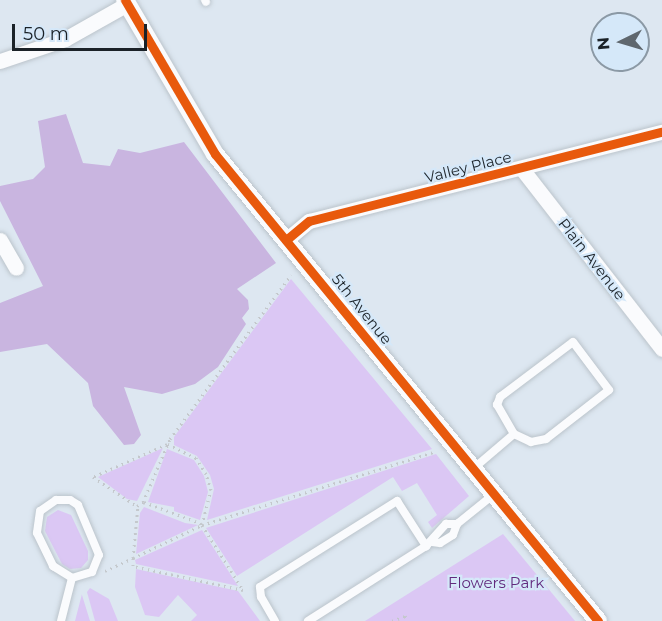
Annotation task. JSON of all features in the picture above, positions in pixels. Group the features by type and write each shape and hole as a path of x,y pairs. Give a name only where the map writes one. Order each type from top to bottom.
{"street":[{"path":"0,61 64,39 126,2"},
{"name":"5th Avenue","path":"126,2 199,131 598,621"},
{"name":"Valley Place","path":"286,240 309,221 662,132"},
{"name":"Plain Avenue","path":"522,169 662,349"},
{"path":"0,240 16,268"}],"lane":[{"path":"573,342 609,390 546,439 531,442 514,434 497,405 500,397 573,342"},
{"path":"473,469 514,434"},
{"path":"308,621 429,544 440,543 453,535 457,524 494,494"},
{"path":"56,500 70,500 78,505 97,543 96,567 88,575 72,578 52,567 37,533 40,511 56,500"},
{"path":"275,621 261,597 260,587 397,501 429,544"},
{"path":"429,544 436,531 446,524 457,524"},
{"path":"61,621 72,578"}],"path":[{"path":"137,506 144,502 167,444 292,273"},
{"path":"137,506 93,477 167,444 196,458 206,474 211,490 202,525"},
{"path":"133,558 202,525 437,450"},
{"path":"137,506 133,566 243,590 202,525 144,502"},
{"path":"392,621 405,616 409,621"}],"green space":[{"path":"291,279 432,449 207,520 214,489 210,475 197,456 174,445 174,437"},
{"path":"163,448 137,501 127,499 98,477"},
{"path":"167,449 194,460 204,476 208,492 200,520 174,511 174,507 148,502"},
{"path":"436,454 469,496 432,528 428,522 437,515 417,483 402,491 393,477 237,576 206,528"},
{"path":"144,507 185,523 198,525 136,554 140,513"},
{"path":"58,510 71,515 88,551 88,560 81,568 70,569 62,564 45,531 47,517"},
{"path":"202,530 238,586 136,564 135,560"},
{"name":"Flowers Park","path":"503,534 575,621 365,621"},
{"path":"136,569 238,591 260,621 191,621 197,615 178,595 159,617 145,615 135,587"},
{"path":"90,588 109,599 118,621 95,621 87,592"},
{"path":"82,595 90,621 75,621"}],"shaded area":[{"path":"66,114 83,163 110,166 118,149 140,153 184,142 276,263 237,289 248,300 249,309 242,318 246,324 218,367 195,384 162,394 124,387 141,435 134,444 124,445 93,406 88,383 47,344 0,352 0,303 43,286 0,201 0,186 33,179 45,167 38,121"}],"cycle path":[{"path":"125,0 215,154 598,621"},
{"path":"286,240 309,221 662,132"}]}
